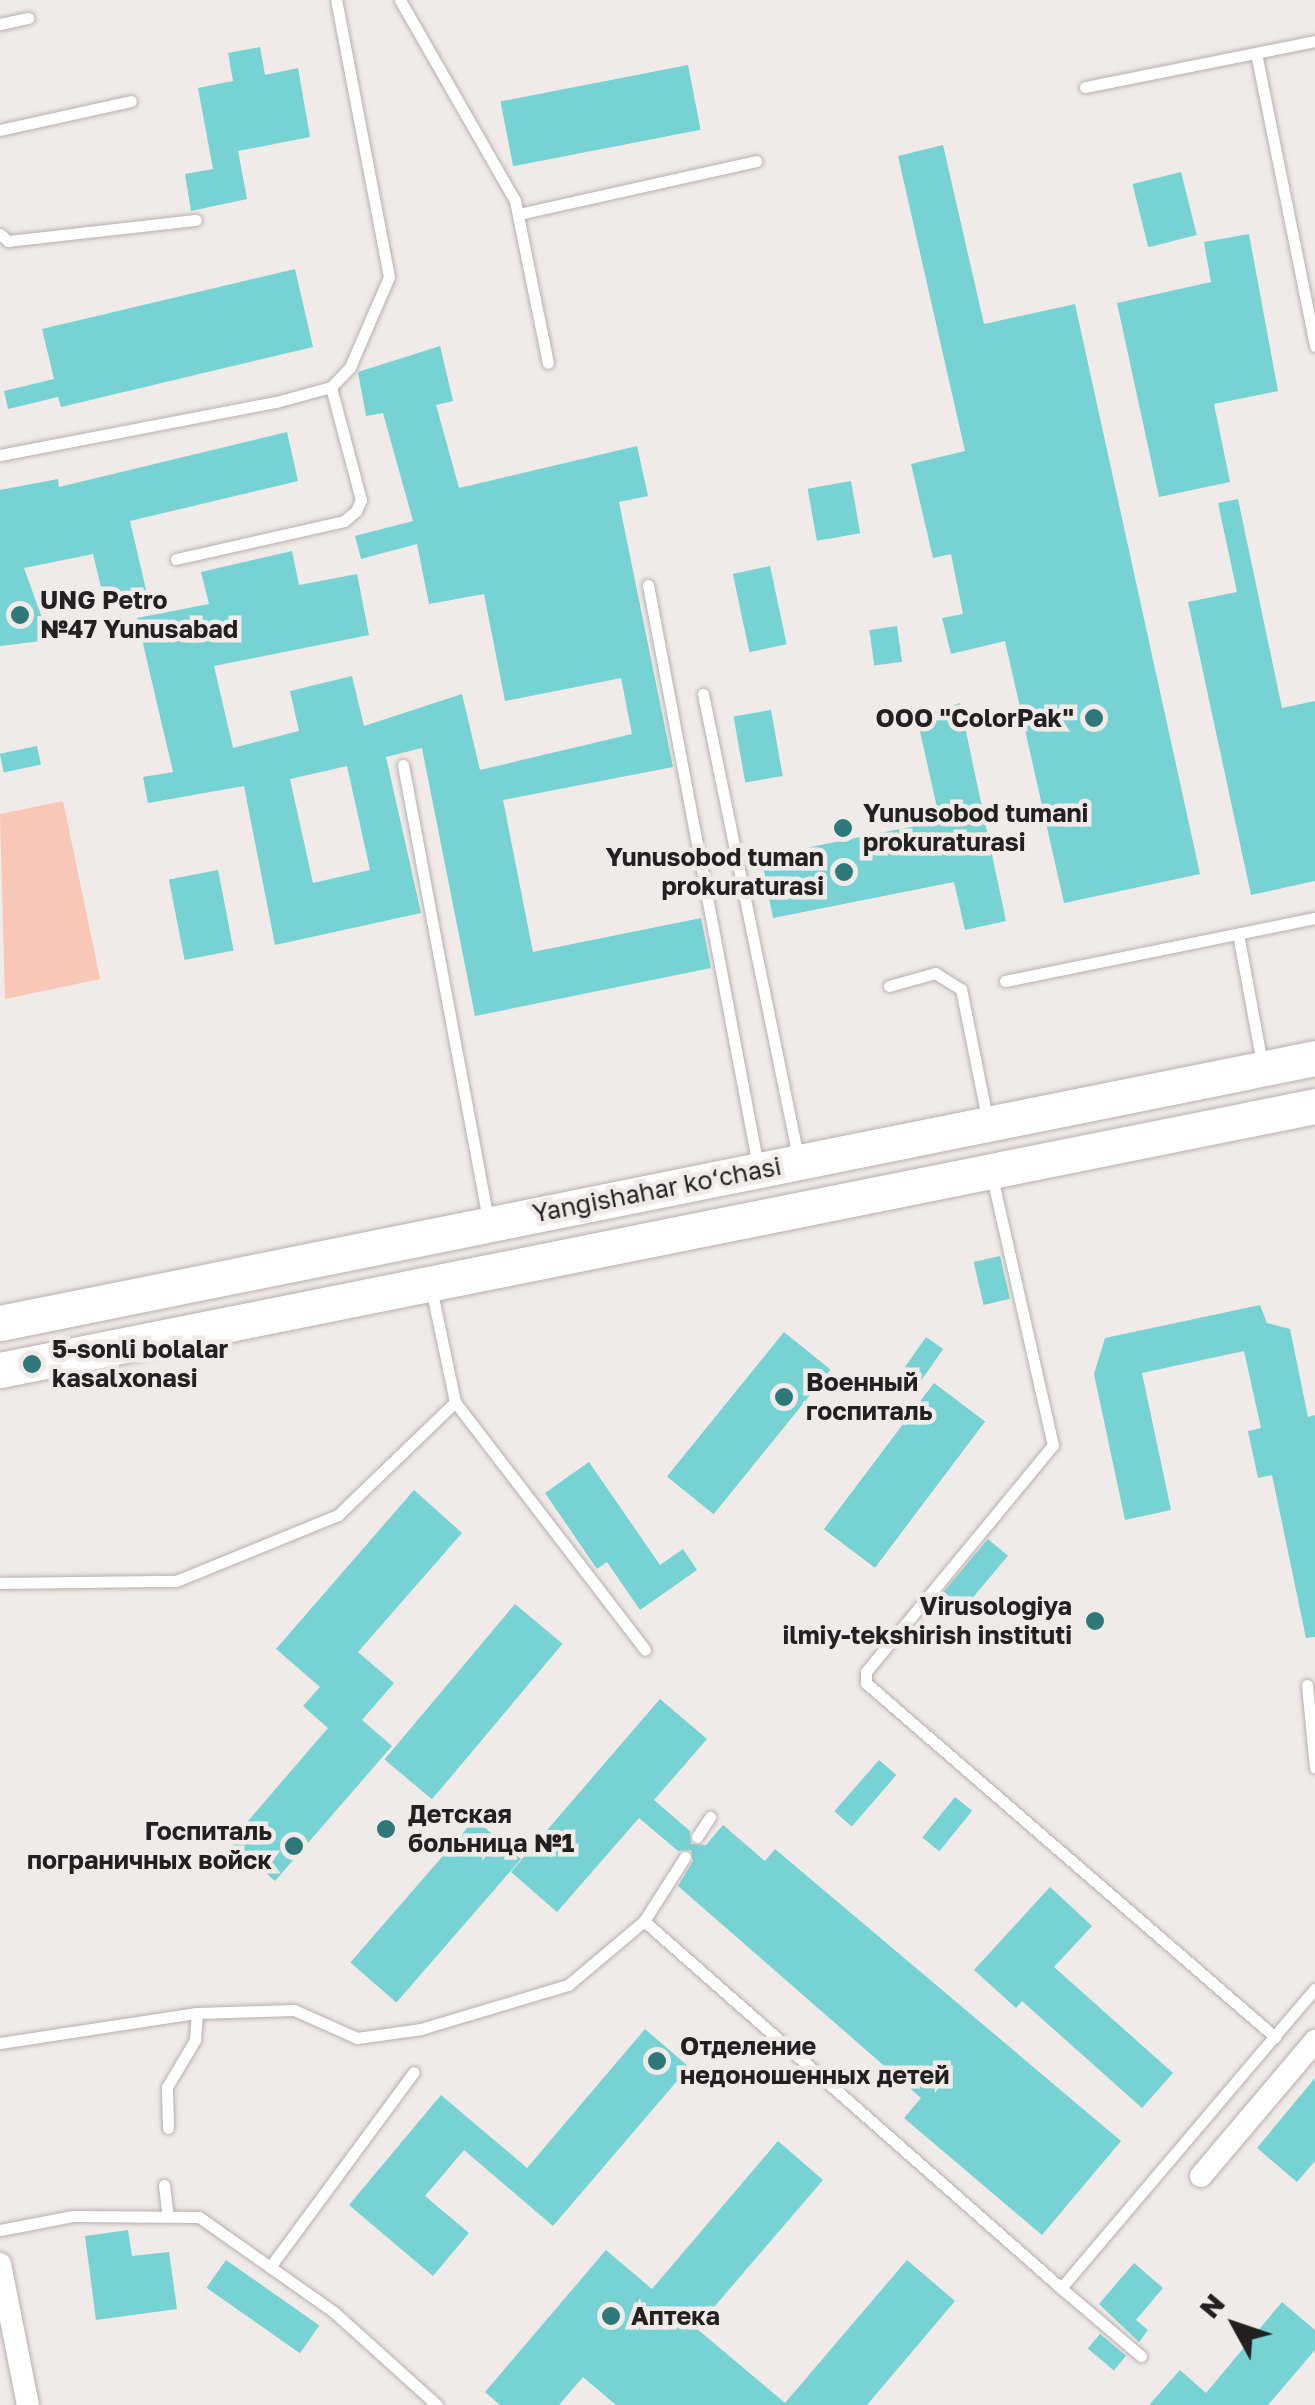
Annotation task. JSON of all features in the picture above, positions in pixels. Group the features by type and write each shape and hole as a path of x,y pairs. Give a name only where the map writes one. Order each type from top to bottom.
{"main road":[{"name":"Yangishahar ko‘chasi","path":"0,1324 1315,1058"},
{"name":"Yangishahar ko‘chasi","path":"0,1370 1315,1106"},
{"path":"925,1136 917,1161 934,1183"}],"street":[{"path":"1201,2176 1315,2041"},
{"path":"0,2264 28,2405"}],"lane":[{"path":"0,455 331,386 374,326 389,276 336,0"},
{"path":"400,0 518,214 548,362"},
{"path":"0,24 28,18"},
{"path":"1085,88 1315,40"},
{"path":"1256,52 1315,346"},
{"path":"0,130 132,100"},
{"path":"518,214 756,162"},
{"path":"0,234 8,241 196,220"},
{"path":"176,559 344,521 356,511 361,500 331,386"},
{"path":"648,585 759,1170"},
{"path":"703,694 799,1162"},
{"path":"403,766 489,1225"},
{"path":"1005,981 1315,918"},
{"path":"1238,934 1263,1068"},
{"path":"889,986 936,973 960,988 988,1124"},
{"path":"991,1172 1052,1445 866,1672 866,1683 1275,2037"},
{"path":"430,1284 455,1402 645,1650"},
{"path":"0,1583 176,1581 338,1516 455,1402"},
{"path":"1307,1685 1315,1768"},
{"path":"697,1837 710,1816"},
{"path":"0,2043 196,2012 294,2010 357,2038 421,2030 568,1985 644,1922 685,1857"},
{"path":"644,1922 1141,2356"},
{"path":"1060,2288 1315,1989"},
{"path":"168,2128 167,2087 195,2040 196,2012"},
{"path":"270,2267 414,2072"},
{"path":"164,2185 168,2216"},
{"path":"0,2230 73,2216 200,2217 270,2267 438,2405"}],"shaded area":[{"path":"63,801 100,979 5,999 0,814"}],"building":[{"path":"260,47 265,75 298,68 310,137 238,151 247,199 191,211 185,174 213,169 198,88 233,81 228,53"},
{"path":"688,65 701,130 513,166 501,101"},
{"path":"943,145 984,324 1075,304 1200,874 1064,903 1005,641 951,654 942,618 963,614 951,554 933,558 911,464 965,451 898,156"},
{"path":"1181,172 1197,235 1148,247 1132,184"},
{"path":"1249,234 1278,391 1214,404 1230,482 1159,497 1117,303 1211,282 1204,242"},
{"path":"295,269 313,347 61,407 58,397 8,409 4,391 54,379 42,329"},
{"path":"440,346 453,401 436,405 459,488 637,446 648,496 619,502 673,767 503,800 533,952 701,918 711,968 475,1016 422,748 386,757 421,913 275,945 244,786 148,803 143,777 173,772 137,618 209,604 201,572 292,551 299,585 357,574 369,635 214,666 233,748 299,731 290,691 352,676 364,726 462,694 480,770 632,734 621,678 505,701 484,594 429,604 417,544 361,559 355,536 413,521 383,413 366,416 358,372","holes":["347,766 370,870 313,883 290,779"]},
{"path":"287,432 298,481 130,521 147,594 105,604 93,554 24,568 50,640 0,646 0,490 58,479 59,487"},
{"path":"851,481 860,533 817,541 808,489"},
{"path":"1238,499 1282,708 1315,701 1315,881 1251,895 1188,602 1237,592 1218,503"},
{"path":"770,566 787,644 749,652 733,574"},
{"path":"897,626 902,662 874,666 869,630"},
{"path":"960,703 1006,921 965,930 954,882 773,918 761,857 940,821 917,718"},
{"path":"771,710 783,776 745,783 734,717"},
{"path":"37,746 41,765 4,772 0,754"},
{"path":"218,870 234,950 185,960 169,880"},
{"path":"1000,1256 1010,1299 984,1305 974,1262"},
{"path":"1260,1305 1267,1323 1290,1329 1308,1417 1315,1415 1315,1637 1306,1638 1272,1475 1258,1478 1248,1431 1261,1428 1244,1351 1142,1373 1171,1510 1125,1520 1094,1374 1105,1338"},
{"path":"784,1332 831,1370 714,1514 667,1477"},
{"path":"926,1337 943,1349 916,1388 899,1376"},
{"path":"934,1383 985,1422 875,1568 824,1529"},
{"path":"589,1462 660,1565 683,1549 697,1570 640,1610 607,1562 597,1569 545,1493"},
{"path":"414,1490 462,1533 358,1652 394,1683 362,1720 392,1746 275,1881 230,1842 328,1728 303,1706 320,1687 276,1649"},
{"path":"988,1539 1008,1556 964,1609 944,1592"},
{"path":"515,1604 562,1644 432,1799 385,1760"},
{"path":"660,1699 707,1739 654,1800 690,1831 691,1844 706,1845 723,1825 765,1861 775,1849 1121,2141 1042,2235 904,2118 921,2098 678,1886 693,1861 691,1850 678,1851 639,1818 557,1912 511,1872"},
{"path":"879,1760 896,1775 852,1826 834,1811"},
{"path":"955,1797 972,1811 939,1851 922,1837"},
{"path":"475,1819 521,1859 396,2002 350,1962"},
{"path":"1050,1887 1092,1926 1054,1967 1173,2073 1142,2108 1022,2001 1016,2008 974,1970"},
{"path":"645,2029 689,2067 553,2226 464,2150 425,2196 469,2233 433,2276 349,2205 441,2095 527,2168"},
{"path":"1315,2078 1315,2161 1297,2182 1257,2148"},
{"path":"778,2141 823,2180 696,2328 785,2403 907,2260 955,2301 867,2405 616,2405 583,2377 559,2405 500,2405 485,2392 606,2250 652,2289"},
{"path":"128,2230 132,2256 169,2252 177,2309 96,2320 85,2236"},
{"path":"226,2260 319,2325 300,2353 206,2288"},
{"path":"1134,2263 1163,2288 1136,2320 1148,2330 1139,2342 1099,2304"},
{"path":"1282,2302 1315,2330 1315,2350 1268,2405 1149,2405 1180,2370 1206,2393"},
{"path":"1100,2334 1126,2356 1114,2370 1088,2349"}],"place":[{"name":"UNG Petro №47 Yunusabad","path":"20,615"},
{"name":"OOO \"ColorPak\"","path":"1094,718"},
{"name":"Yunusobod tumani prokuraturasi","path":"843,828"},
{"name":"Yunusobod tuman prokuraturasi","path":"844,872"},
{"name":"5-sonli bolalar kasalxonasi","path":"32,1364"},
{"name":"Военный госпиталь","path":"784,1397"},
{"name":"Virusologiya ilmiy-tekshirish instituti","path":"1095,1621"},
{"name":"Детская больница №1","path":"386,1829"},
{"name":"Госпиталь пограничных войск","path":"294,1846"},
{"name":"Отделение недоношенных детей","path":"657,2061"},
{"name":"Аптека","path":"611,2316"}]}
